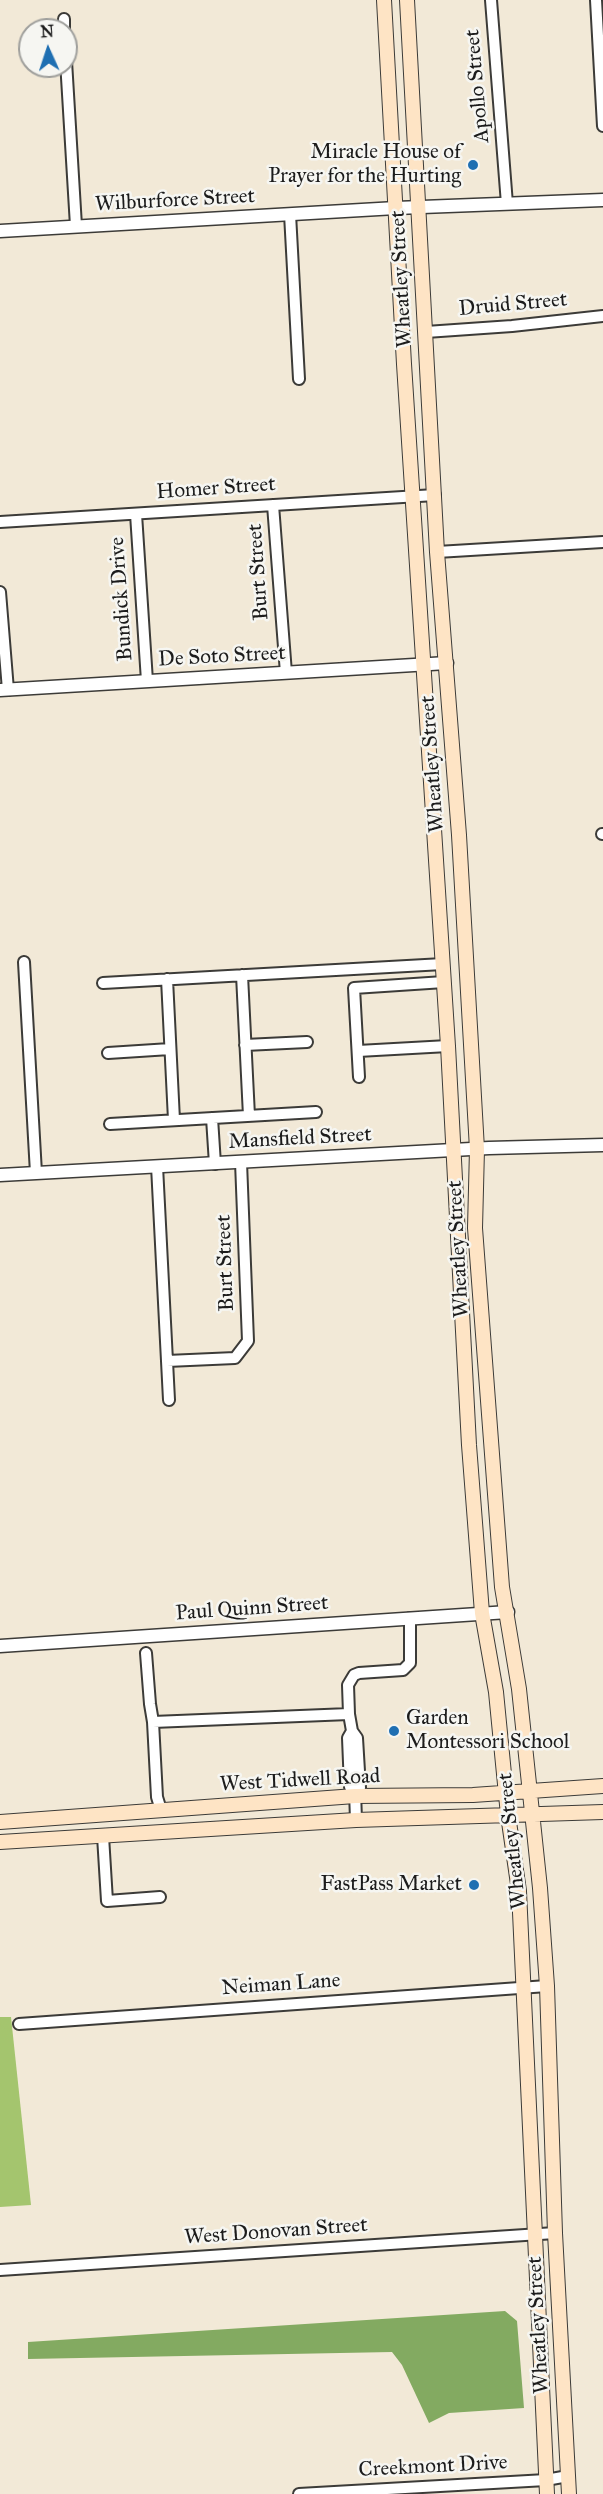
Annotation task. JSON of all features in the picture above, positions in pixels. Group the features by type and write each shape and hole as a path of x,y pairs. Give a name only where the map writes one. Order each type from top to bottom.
{"main road":[{"name":"Wheatley Street","path":"384,0 432,825 448,1046 470,1459 482,1613 496,1692 508,1815 519,1891 547,2487"},
{"name":"Wheatley Street","path":"407,0 437,552 458,824 477,1149 475,1228 502,1587 508,1612 519,1689 530,1815 540,1888 547,1986 555,2234 568,2494"},
{"path":"404,364 428,363"},
{"path":"432,825 458,824"},
{"path":"444,982 467,981"},
{"path":"460,1305 482,1303"},
{"path":"470,1459 492,1457"},
{"name":"West Tidwell Road","path":"0,1821 43,1819 159,1804 355,1794 506,1793 603,1786"},
{"name":"West Tidwell Road","path":"0,1842 356,1820 603,1812"},
{"path":"43,1819 45,1839"}],"street":[{"name":"Apollo Street","path":"491,0 507,204"},
{"path":"596,0 603,126"},
{"path":"67,78 76,226"},
{"name":"Wilburforce Street","path":"0,231 396,208 603,200"},
{"path":"290,214 299,379"},
{"name":"Druid Street","path":"426,332 603,316"},
{"name":"Homer Street","path":"0,522 435,495"},
{"name":"Burt Street","path":"273,505 286,673"},
{"name":"Bundick Drive","path":"135,514 147,681"},
{"path":"437,552 603,542"},
{"path":"0,592 4,690"},
{"name":"De Soto Street","path":"4,690 447,663"},
{"path":"24,963 36,1173"},
{"path":"102,983 443,964"},
{"path":"242,975 249,1116"},
{"path":"166,979 174,1120"},
{"path":"359,1077 354,988 444,982"},
{"path":"245,1046 306,1042"},
{"path":"358,1051 448,1046"},
{"path":"108,1053 170,1049"},
{"path":"110,1124 315,1112"},
{"path":"212,1118 215,1164"},
{"name":"Mansfield Street","path":"0,1174 454,1150 603,1145"},
{"name":"Burt Street","path":"167,1361 235,1358 248,1341 241,1162"},
{"path":"157,1166 169,1400"},
{"name":"Paul Quinn Street","path":"0,1646 508,1612"},
{"path":"356,1820 355,1794 360,1788 357,1738 352,1731 349,1714 348,1685 354,1675 359,1673 403,1670 410,1663 410,1618"},
{"path":"146,1653 159,1804"},
{"path":"153,1722 349,1714"},
{"path":"103,1836 107,1901 160,1897"},
{"name":"Neiman Lane","path":"19,2024 547,1986"},
{"name":"West Donovan Street","path":"0,2270 555,2234"},
{"name":"Creekmont Drive","path":"299,2494 547,2487 568,2476"}],"green space":[{"path":"0,2017 11,2017 31,2205 0,2207"},
{"path":"505,2311 517,2321 524,2408 449,2413 429,2423 402,2365 392,2352 28,2359 28,2342"}],"place":[{"name":"Miracle House of Prayer for the Hurting","path":"473,165"},
{"name":"Garden Montessori School","path":"394,1731"},
{"name":"FastPass Market","path":"474,1885"}]}
